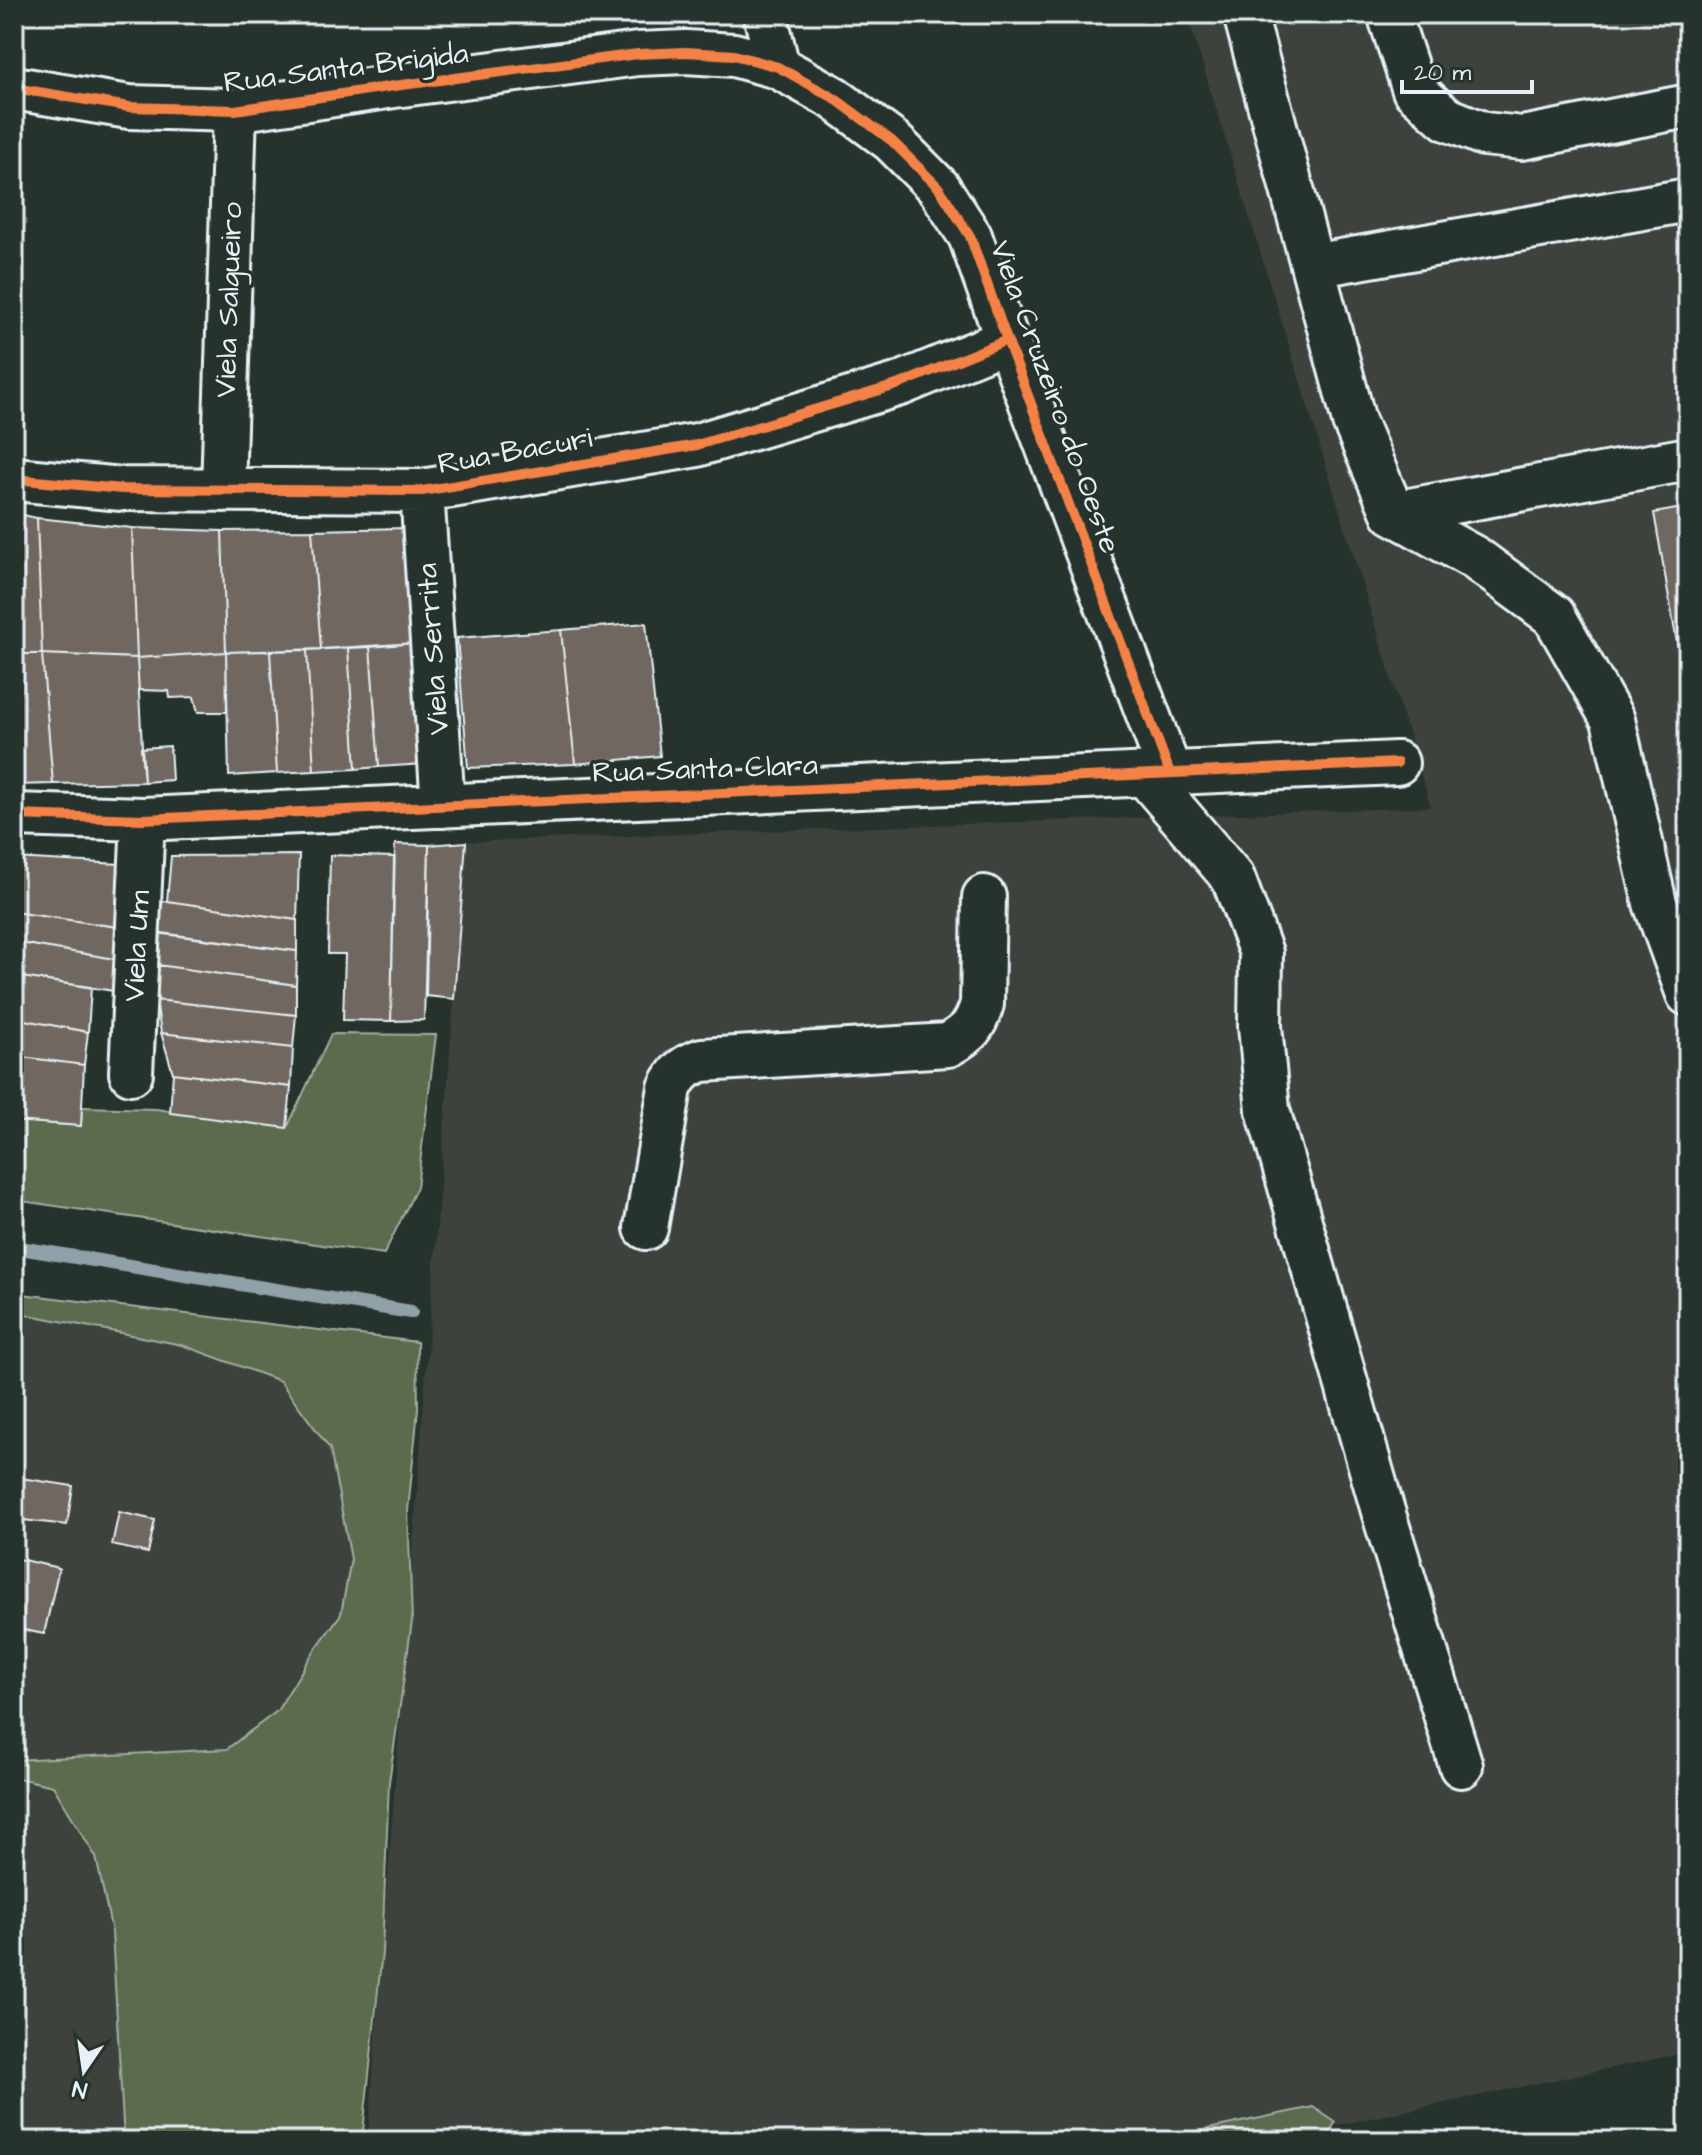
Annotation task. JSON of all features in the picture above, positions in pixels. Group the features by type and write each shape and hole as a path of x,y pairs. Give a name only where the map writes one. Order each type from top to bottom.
{"street":[{"path":"765,14 778,67"},
{"path":"1245,14 1354,421 1393,513 1475,558 1554,616 1613,720 1655,903 1688,994"},
{"path":"1389,14 1414,90 1447,119 1484,134 1522,138 1688,106"},
{"name":"Rua Santa Brigida","path":"14,88 129,107 235,110 638,54 686,52 734,55 778,67"},
{"name":"Viela Cruzeiro do Oeste","path":"778,67 834,98 892,141 939,188 970,236 1158,774 1233,878 1261,953 1260,1026 1268,1110 1387,1526 1461,1766"},
{"name":"Viela Salgueiro","path":"223,490 235,110"},
{"path":"1313,266 1688,200"},
{"name":"Rua Bacuri","path":"14,479 122,489 422,491 697,445 900,384 1007,340"},
{"path":"1393,513 1688,459"},
{"name":"Viela Serrita","path":"422,491 443,806"},
{"name":"Rua Santa Clara","path":"14,815 143,819 1397,763"},
{"name":"Viela Um","path":"131,1073 143,819"},
{"path":"646,1228 670,1088 676,1074 702,1060 948,1045 967,1034 977,1021 982,1004 984,897"}],"shaded area":[{"path":"1187,14 1688,14 1688,2052 1261,2141 368,2141 466,842 1431,807"},
{"path":"14,1313 409,1357 336,2141 14,2141"}],"green space":[{"path":"331,1034 436,1035 417,1187 384,1254 14,1200 14,1121 81,1126 82,1107 156,1109 287,1128"},
{"path":"14,1293 417,1342 418,1409 408,1511 412,1621 389,1782 382,1952 362,2141 124,2141 112,1932 96,1857 53,1786 18,1778 14,1780 14,1760 227,1749 277,1711 341,1614 351,1559 330,1449 280,1381 182,1345 14,1312"},
{"path":"1313,2107 1335,2122 1327,2141 1150,2141"}],"building":[{"path":"1688,507 1688,705 1654,513"},
{"path":"14,513 37,518 42,654 14,654"},
{"path":"37,518 132,528 137,658 42,654"},
{"path":"132,528 222,531 226,652 137,658"},
{"path":"408,528 416,643 321,649 312,530"},
{"path":"312,530 321,649 226,652 222,531"},
{"path":"646,623 660,756 575,764 561,630"},
{"path":"561,630 575,764 468,768 457,638"},
{"path":"416,643 424,764 379,767 370,647"},
{"path":"370,647 379,767 356,769 348,648"},
{"path":"348,648 356,769 314,771 307,650"},
{"path":"307,650 314,771 277,773 270,651"},
{"path":"270,651 277,773 229,776 226,652"},
{"path":"226,652 227,712 198,712 194,697 170,698 169,691 139,690 137,658"},
{"path":"14,654 42,654 53,784 14,785"},
{"path":"42,654 137,658 144,782 53,784"},
{"path":"170,746 172,780 144,782 141,748"},
{"path":"466,842 454,999 426,996 429,845"},
{"path":"395,844 429,845 424,1020 391,1021"},
{"path":"299,855 297,920 167,901 171,856"},
{"path":"330,855 394,857 391,1021 343,1020 345,954 328,954"},
{"path":"14,858 120,864 118,927 14,912"},
{"path":"167,901 297,920 297,951 155,933 157,903"},
{"path":"14,912 118,927 115,959 14,942"},
{"path":"161,933 297,951 296,985 158,965"},
{"path":"14,942 115,959 114,991 14,976"},
{"path":"158,965 296,985 296,1015 156,1000"},
{"path":"14,976 91,987 88,1032 14,1018"},
{"path":"156,1000 296,1015 293,1048 161,1033"},
{"path":"14,1018 88,1032 84,1065 14,1056"},
{"path":"161,1033 293,1048 291,1087 173,1073"},
{"path":"14,1056 84,1065 81,1126 14,1121"},
{"path":"173,1073 291,1087 287,1128 170,1113"},
{"path":"14,1477 73,1486 67,1525 14,1519"},
{"path":"119,1512 155,1520 148,1553 112,1545"},
{"path":"14,1558 59,1568 44,1634 14,1628"}],"waterway":[{"path":"14,1247 411,1312"}],"cycle path":[{"path":"14,88 129,107 235,110 638,54 686,52 734,55 778,67 834,98 892,141 939,188 970,236 1170,773"},
{"path":"14,479 122,489 422,491 697,445 900,384 1007,340"},
{"path":"14,815 143,819 1397,763"}]}
